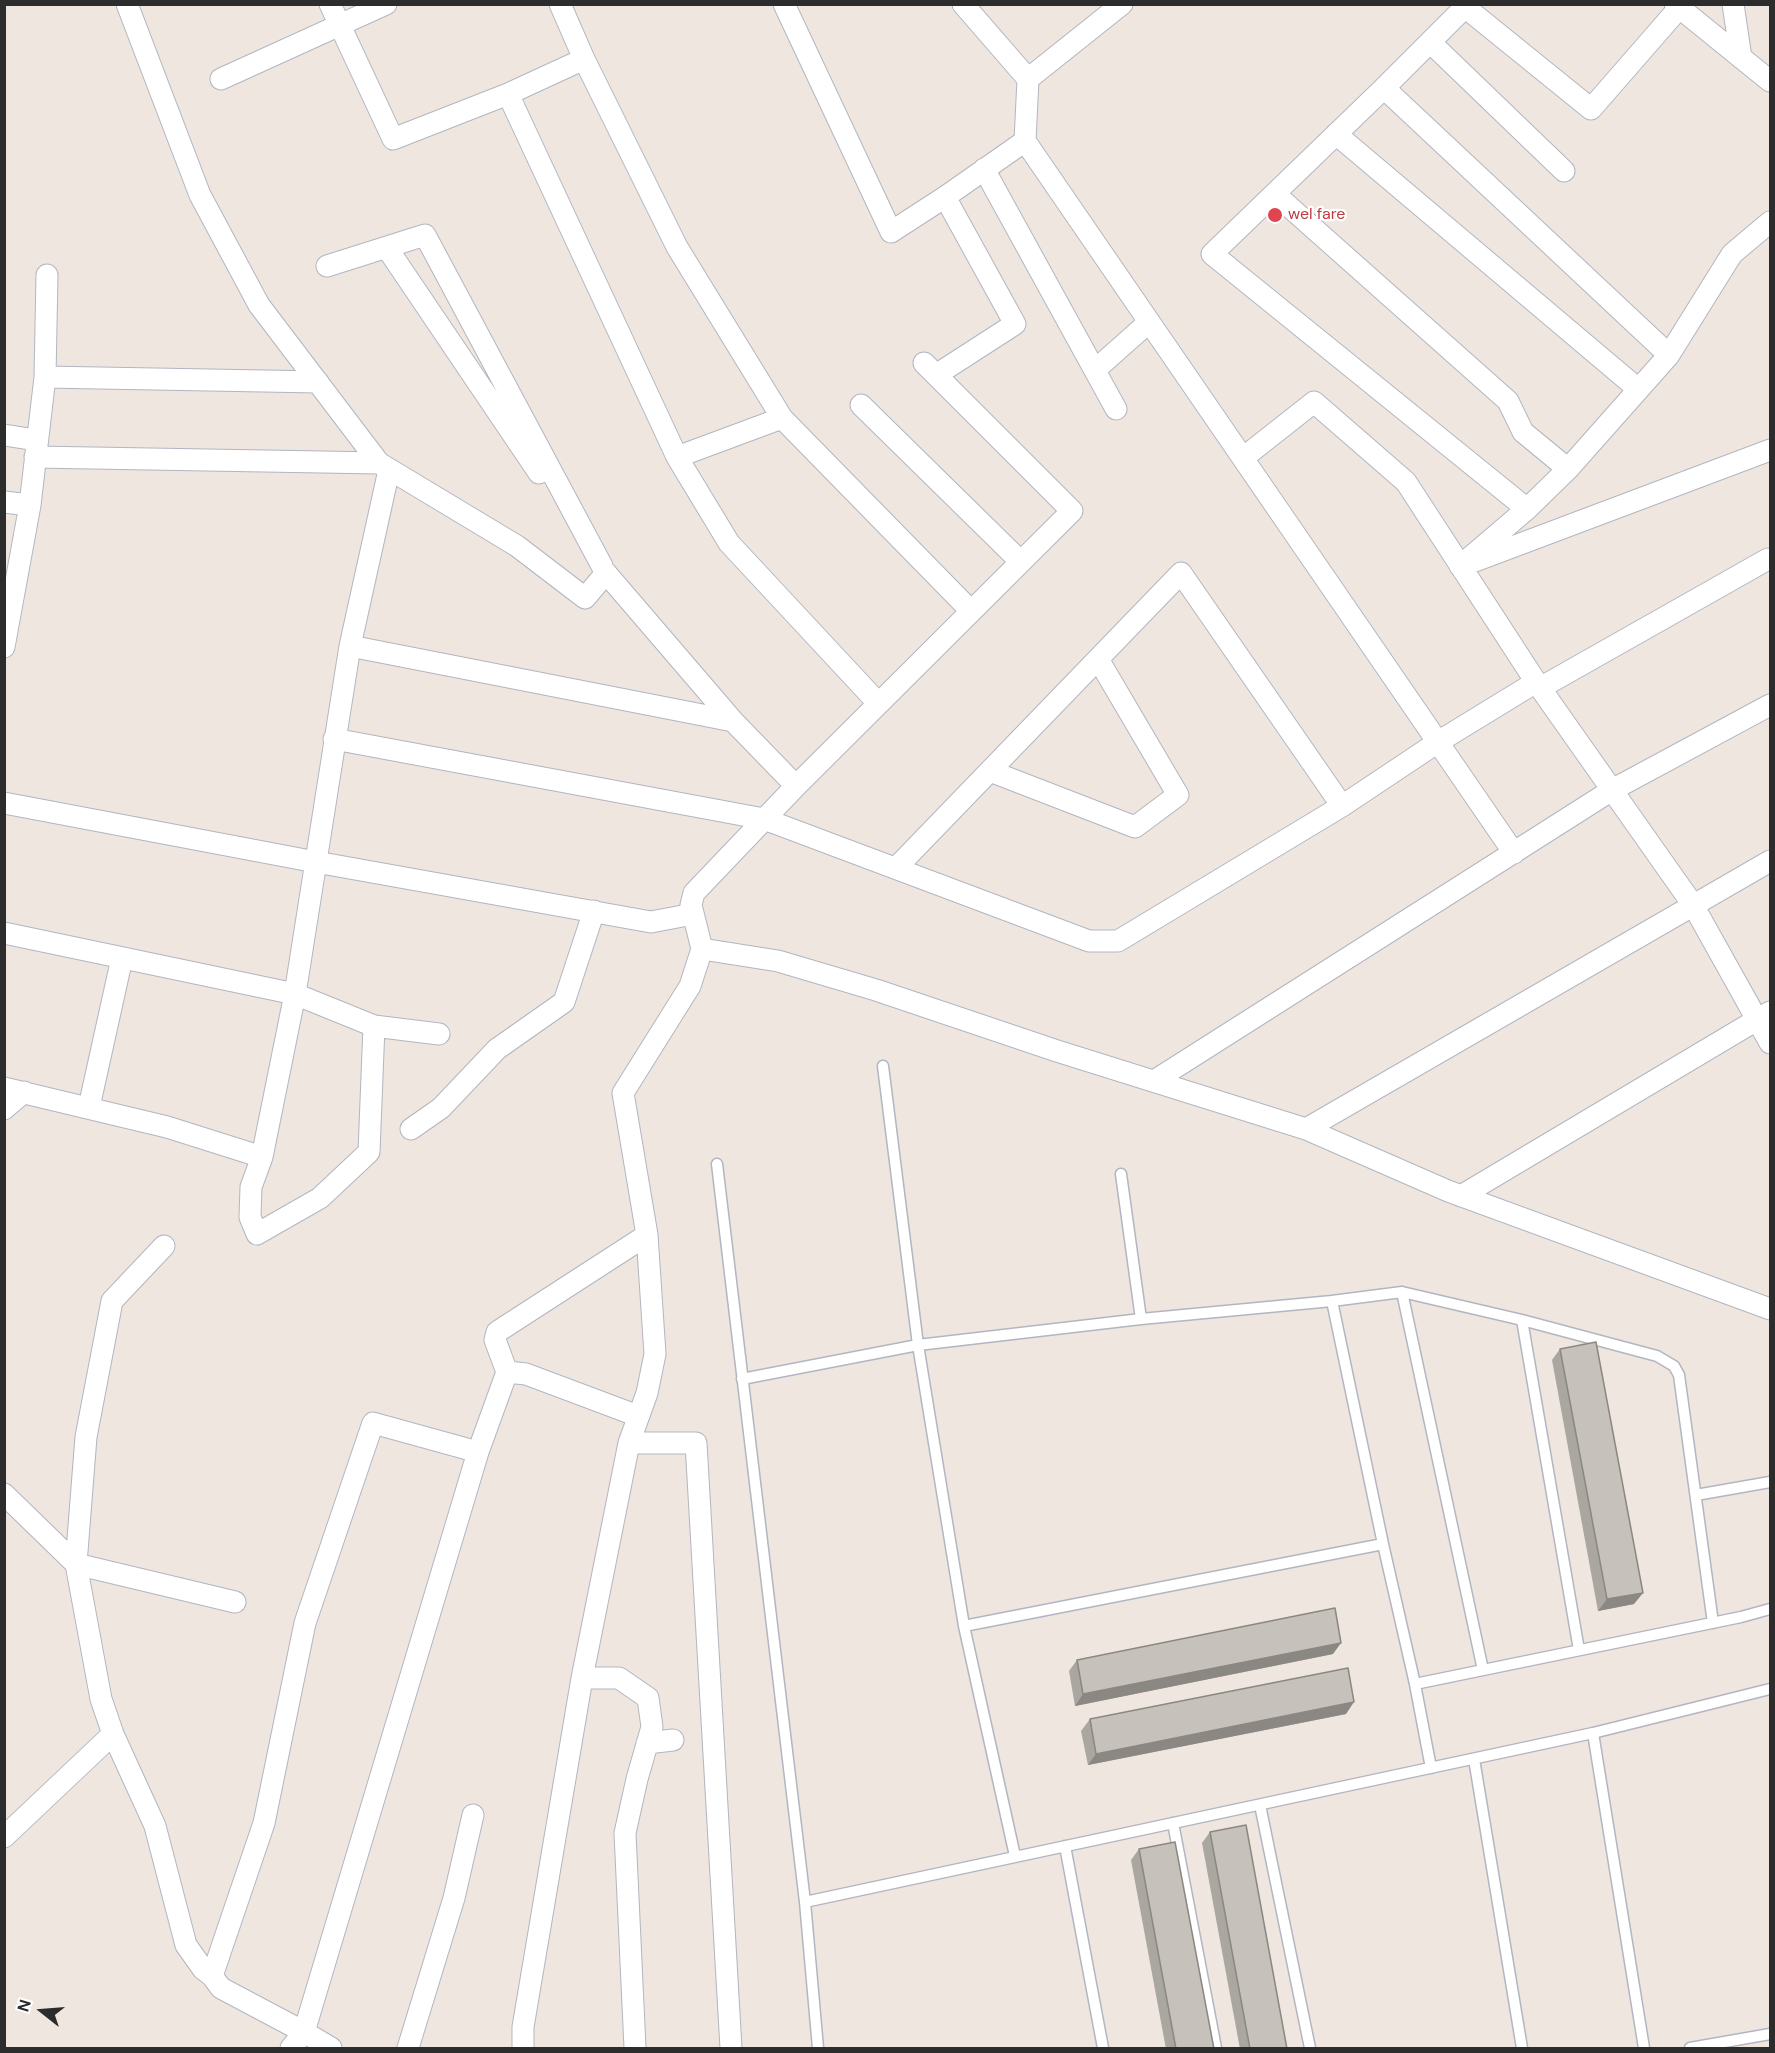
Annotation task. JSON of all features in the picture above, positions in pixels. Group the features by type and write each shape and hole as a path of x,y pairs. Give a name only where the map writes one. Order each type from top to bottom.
{"street":[{"path":"127,4 200,195 259,305 384,466 517,546 585,598 604,570"},
{"path":"330,4 393,139 508,94 584,59"},
{"path":"560,4 584,59 677,247 782,418 972,611"},
{"path":"784,4 891,232 1025,141"},
{"path":"963,4 1028,79 1025,141 1514,852"},
{"path":"1028,79 1122,4"},
{"path":"1733,4 1741,58"},
{"path":"221,79 386,5"},
{"path":"1527,509 1212,254 1431,43 1466,6 1591,109 1677,6 1770,81"},
{"path":"1431,43 1564,171"},
{"path":"1384,88 1669,355"},
{"path":"508,94 677,456 729,543 878,703"},
{"path":"1336,134 1638,389"},
{"path":"984,169 1116,409"},
{"path":"1275,194 1508,401 1523,432 1568,469"},
{"path":"523,2049 523,2026 582,1678 629,1443 647,1393 655,1353 647,1235 623,1093 690,986 702,949 691,905 694,893 878,703 1072,511 930,369 1015,324 945,197"},
{"path":"1460,566 1527,509 1568,469 1669,355 1732,254 1770,222"},
{"path":"327,266 426,235 604,570"},
{"path":"387,248 604,570 733,722 796,786"},
{"path":"4,647 30,505 45,377 47,275"},
{"path":"1095,370 1149,322"},
{"path":"45,377 318,382"},
{"path":"1243,459 1314,402 1406,482 1538,685 1693,905 1764,1016 1770,1043"},
{"path":"861,405 1021,562"},
{"path":"677,456 782,418"},
{"path":"4,435 36,449 384,466"},
{"path":"1460,566 1770,450"},
{"path":"374,1026 369,1152 320,1198 257,1234 250,1217 251,1187 262,1157 295,994 334,739 384,466"},
{"path":"4,502 30,505"},
{"path":"334,739 764,819 1089,941 1118,941 1342,806 1438,742 1768,560"},
{"path":"896,868 1181,573 1342,806"},
{"path":"350,646 733,722"},
{"path":"990,771 1135,827 1178,795 1098,658"},
{"path":"1154,1081 1612,790 1770,705"},
{"path":"4,803 651,922 693,914"},
{"path":"1306,1129 1770,861"},
{"path":"411,1129 441,1108 497,1049 564,1002 594,911"},
{"path":"4,933 295,994 374,1026 439,1034"},
{"path":"702,949 778,961 800,967 1306,1129 1461,1196 1770,1309"},
{"path":"89,1107 122,958"},
{"path":"1461,1196 1764,1016"},
{"path":"4,1109 14,1090 167,1127 262,1157"},
{"path":"297,2040 478,1452 507,1372 495,1340 497,1332 647,1235"},
{"path":"164,1246 112,1301 86,1437 76,1564 100,1699 113,1734 155,1826 186,1945 203,1970 212,1976 221,1988 297,2040 331,2049"},
{"path":"507,1372 526,1374 638,1416"},
{"path":"212,1976 264,1823 305,1623 373,1423 478,1452"},
{"path":"629,1443 696,1443 731,2049"},
{"path":"4,1494 76,1564 235,1602"},
{"path":"582,1678 619,1678 648,1698 652,1727 625,1833 635,2049"},
{"path":"4,1837 113,1734"},
{"path":"647,1743 673,1740"},
{"path":"408,2049 454,1898 473,1815"}],"lane":[{"path":"884,1066 918,1346 964,1626 1015,1856"},
{"path":"717,1164 805,1902 818,2049"},
{"path":"1121,1174 1141,1319"},
{"path":"742,1379 918,1346 1141,1319 1402,1292 1522,1320 1657,1356 1674,1366 1679,1375 1713,1623"},
{"path":"1402,1292 1483,1670"},
{"path":"1332,1301 1431,1768"},
{"path":"1522,1320 1579,1650"},
{"path":"1696,1495 1770,1482"},
{"path":"964,1626 1383,1544"},
{"path":"1415,1684 1713,1623 1770,1609"},
{"path":"805,1902 1593,1733 1770,1689"},
{"path":"1593,1733 1644,2049"},
{"path":"1474,1759 1522,2049"},
{"path":"1260,1804 1310,2049"},
{"path":"1173,1823 1216,2049"},
{"path":"1065,1846 1103,2049"},
{"path":"1690,2049 1770,2034"}],"building":[{"path":"1596,1342 1643,1593 1607,1599 1560,1349"},
{"path":"1335,1608 1341,1643 1083,1694 1077,1660"},
{"path":"1348,1668 1354,1702 1096,1754 1090,1719"},
{"path":"1246,1825 1287,2049 1250,2049 1210,1832"},
{"path":"1175,1842 1214,2049 1176,2049 1139,1849"}],"place":[{"name":"wel fare","path":"1275,215"}]}
